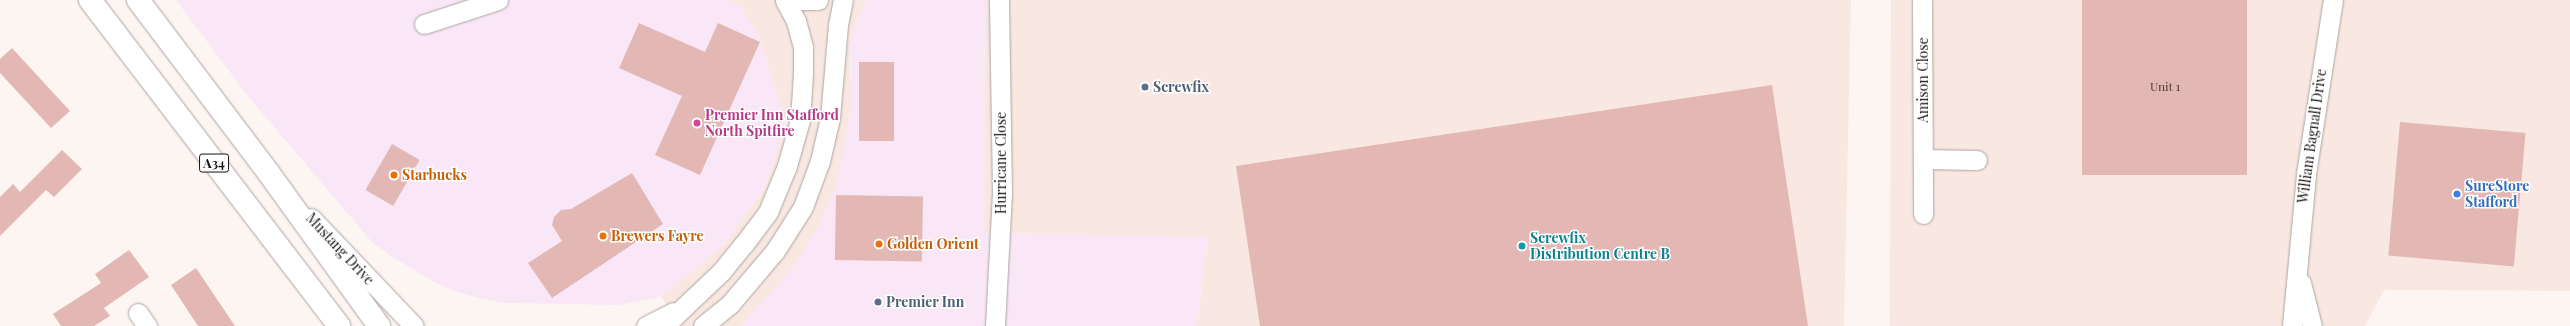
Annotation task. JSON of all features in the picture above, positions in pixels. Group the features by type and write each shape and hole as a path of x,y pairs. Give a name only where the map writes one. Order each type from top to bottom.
{"highway":[{"name":"A34","path":"90,0 339,326"},
{"name":"A34","path":"138,0 268,172 379,326"}],"street":[{"path":"424,24 498,0"},
{"path":"664,326 720,272 744,244 768,212 787,166 800,120 803,48 796,21 785,0"},
{"path":"799,0 818,0"},
{"path":"704,326 730,304 775,251 803,207 820,161 830,118 838,25 843,0"},
{"name":"Hurricane Close","path":"995,326 1002,194 999,0"},
{"name":"Amison Close","path":"1922,0 1923,214"},
{"name":"William Bagnall Drive","path":"2292,326 2306,174 2332,0"},
{"path":"1923,159 1977,160"},
{"name":"Mustang Drive","path":"268,172 414,326"},
{"name":"William Bagnall Drive","path":"2298,272 2312,326"},
{"path":"646,326 684,306"}],"shaded area":[{"path":"176,0 730,0 742,7 759,36 786,123 765,187 724,244 661,297 620,305 503,303 451,290 434,282 391,256 372,242 247,95"},
{"path":"730,0 866,0 850,40 850,112 837,184 819,226 794,266 741,326 682,326 661,297 724,244 765,187 786,123 759,36 742,8"},
{"path":"866,0 985,0 984,233 1208,237 1197,326 741,326 753,313 851,74 850,40"},
{"path":"985,0 1851,0 1844,326 1197,326 1208,237 984,233"},
{"path":"1891,0 2570,0 2570,291 2384,290 2365,326 1890,326"}],"building":[{"path":"2082,0 2247,0 2247,175 2082,175"},
{"name":"Premier Inn Stafford North Spitfire","path":"639,23 705,52 718,23 760,42 700,175 655,155 682,96 619,68"},
{"path":"12,48 70,111 51,128 0,73 0,59"},
{"path":"859,62 894,62 894,141 859,141"},
{"name":"Screwfix Distribution Centre B","path":"1772,85 1808,326 1260,326 1236,166"},
{"name":"SureStore Stafford","path":"2400,122 2526,133 2514,266 2388,255"},
{"name":"Starbucks","path":"392,144 420,160 393,206 366,190"},
{"path":"62,150 82,169 54,197 46,190 0,236 0,197 13,184 20,192"},
{"name":"Brewers Fayre","path":"632,173 663,224 552,298 528,263 562,241 552,225 554,217 561,210 571,209"},
{"name":"Golden Orient","path":"836,195 923,197 922,262 835,260"},
{"path":"129,250 149,277 104,308 110,316 94,326 61,326 53,314 101,283 95,274"},
{"path":"196,268 235,326 198,326 171,285"}],"place":[{"name":"Screwfix","path":"1145,87"},
{"name":"Premier Inn Stafford North Spitfire","path":"697,123"},
{"name":"Starbucks","path":"394,175"},
{"name":"SureStore Stafford","path":"2457,194"},
{"name":"Brewers Fayre","path":"603,236"},
{"name":"Golden Orient","path":"879,244"},
{"name":"Screwfix Distribution Centre B","path":"1522,246"},
{"name":"Premier Inn","path":"878,302"}]}
